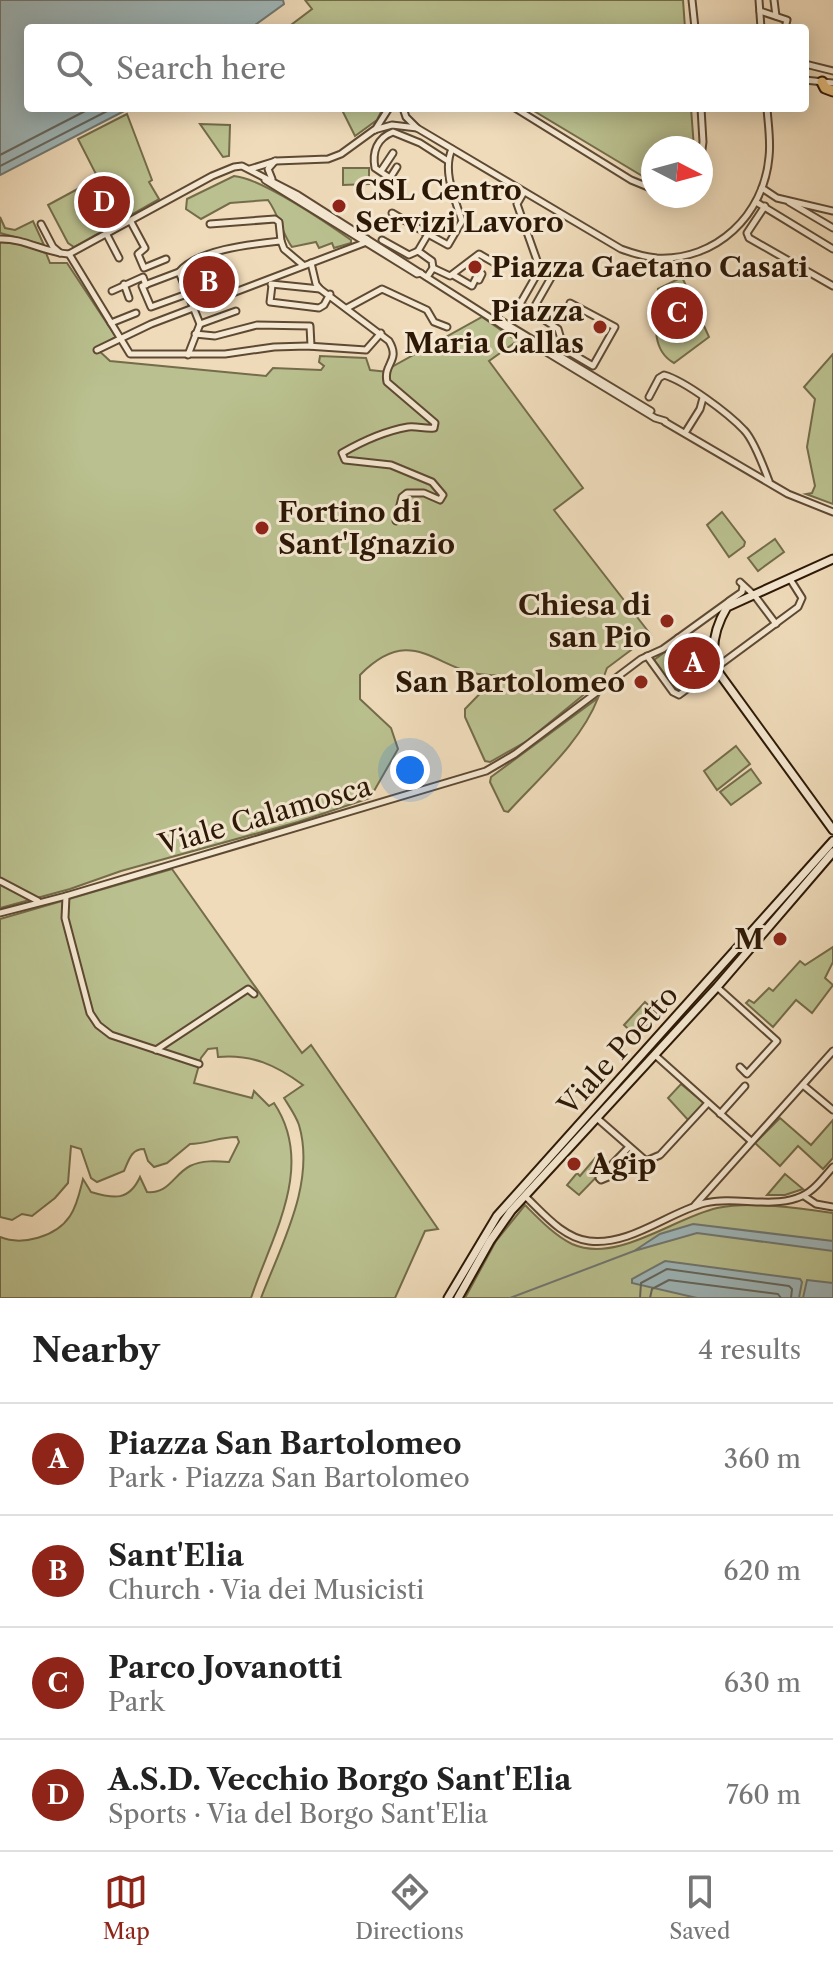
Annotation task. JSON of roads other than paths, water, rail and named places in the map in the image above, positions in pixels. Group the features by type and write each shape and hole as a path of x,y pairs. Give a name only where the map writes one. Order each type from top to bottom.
{"highway":[{"path":"828,82 825,88 833,91"}],"main road":[{"path":"833,559 755,596 732,602 720,620 713,644 715,665 833,830"},
{"name":"Viale Poetto","path":"448,1298 497,1216 833,841"},
{"name":"Viale Poetto","path":"458,1298 499,1226 717,987 833,852"}],"street":[{"path":"692,0 695,24"},
{"path":"759,0 761,24"},
{"path":"774,0 776,16"},
{"path":"760,11 787,20 786,24"},
{"path":"809,65 833,71"},
{"path":"250,169 276,161 328,159 341,154 374,130 387,112"},
{"path":"404,112 417,128 621,249 657,258 681,257 705,251 740,225 762,188 769,157 767,112"},
{"path":"395,125 409,112"},
{"path":"521,112 641,184"},
{"path":"701,112 703,136"},
{"path":"386,115 395,125"},
{"path":"374,130 395,125 417,128"},
{"path":"392,213 448,245 462,221 445,160 420,143 393,132 385,135 375,149 375,168 390,178 397,167"},
{"path":"445,160 452,149"},
{"path":"381,171 393,153"},
{"path":"275,181 268,169 276,161"},
{"path":"0,239 17,240 69,254 228,169 242,166 275,181 366,241"},
{"path":"260,175 271,185 561,355 685,433 807,503 833,512"},
{"path":"762,188 786,201 833,211"},
{"path":"524,192 517,204 540,269 552,276 532,311"},
{"path":"786,201 833,228"},
{"path":"756,202 833,249"},
{"path":"765,206 747,233 749,238 833,286"},
{"path":"210,224 278,220 284,249 303,265"},
{"path":"131,222 145,248 138,254 144,268 166,259"},
{"path":"41,224 53,247 61,254"},
{"path":"382,240 409,255 418,251 428,234"},
{"path":"107,235 119,258"},
{"path":"187,294 151,307 142,286 179,272 185,266 221,250 281,241"},
{"path":"97,350 120,337 269,282 303,265 366,241"},
{"path":"418,251 429,258 433,268 447,276 453,275 479,254 500,266"},
{"path":"69,254 130,354 225,354 274,347 311,346 366,350 381,333"},
{"path":"311,263 320,289"},
{"path":"424,275 433,268"},
{"path":"540,269 520,304 558,329 561,355 655,418 665,421"},
{"path":"179,272 200,324"},
{"path":"453,275 472,286 482,274"},
{"path":"112,291 143,277 146,285"},
{"path":"269,282 320,289 381,333 389,341 394,354 386,370 387,382 433,419 435,425 429,429 411,427 386,433 344,451 342,458 391,465 432,482 444,496 440,500 417,491 407,493 402,497 396,521"},
{"path":"269,282 270,302 319,308 330,294"},
{"path":"124,284 129,298"},
{"path":"347,308 382,289 427,310 434,322 447,327"},
{"path":"570,303 615,327 589,373"},
{"path":"188,355 200,324 236,311"},
{"path":"111,323 136,313"},
{"path":"195,334 215,336 257,325 310,326 311,346"},
{"path":"561,355 593,366"},
{"path":"649,397 659,378 664,375 674,378 703,398 746,432 770,482"},
{"path":"685,433 703,398"},
{"path":"751,471 757,456"},
{"path":"647,656 677,695 798,607 802,601 790,579"},
{"name":"Viale Calamosca","path":"0,913 486,771 515,754 647,656 732,602 742,592 742,584 755,596"},
{"path":"755,596 776,624"},
{"path":"677,638 689,638 706,660 715,665"},
{"path":"0,881 39,902"},
{"path":"66,896 65,918 94,1019 111,1035 199,1064"},
{"path":"717,987 777,1041 747,1074 740,1067"},
{"path":"155,1051 248,989 254,994"},
{"path":"694,1206 833,1051"},
{"path":"655,1055 751,1141"},
{"path":"803,1085 833,1110"},
{"path":"720,1114 745,1086"},
{"path":"629,1147 599,1178 601,1180 660,1155 708,1103"},
{"path":"598,1119 646,1161"},
{"path":"525,1196 561,1229 589,1241 606,1241 626,1236 694,1206 727,1201 792,1200 804,1196 833,1167"},
{"path":"715,1184 718,1194 727,1201"},
{"path":"804,1196 816,1204 833,1207"}],"water":[{"path":"0,0 283,0 284,4 256,24 24,24 24,112 122,112 0,175"},
{"path":"693,1224 833,1241 833,1251 697,1233 634,1251 660,1234"},
{"path":"665,1261 800,1279 799,1298 697,1298 632,1283 632,1279"},
{"path":"807,1280 833,1283 833,1298 803,1298"}],"waterway":[{"path":"510,1298 634,1251"}],"place":[{"name":"A.S.D. Vecchio Borgo Sant'Elia","path":"104,202"},
{"name":"CSL Centro Servizi Lavoro","path":"339,206"},
{"name":"Piazza Gaetano Casati","path":"475,267"},
{"name":"Sant'Elia","path":"209,282"},
{"name":"Parco Jovanotti","path":"677,313"},
{"name":"Piazza Maria Callas","path":"600,327"},
{"name":"Fortino di Sant'Ignazio","path":"262,528"},
{"name":"Chiesa di san Pio","path":"667,621"},
{"name":"Piazza San Bartolomeo","path":"694,663"},
{"name":"San Bartolomeo","path":"641,682"},
{"name":"M","path":"780,939"},
{"name":"Agip","path":"574,1164"}]}
